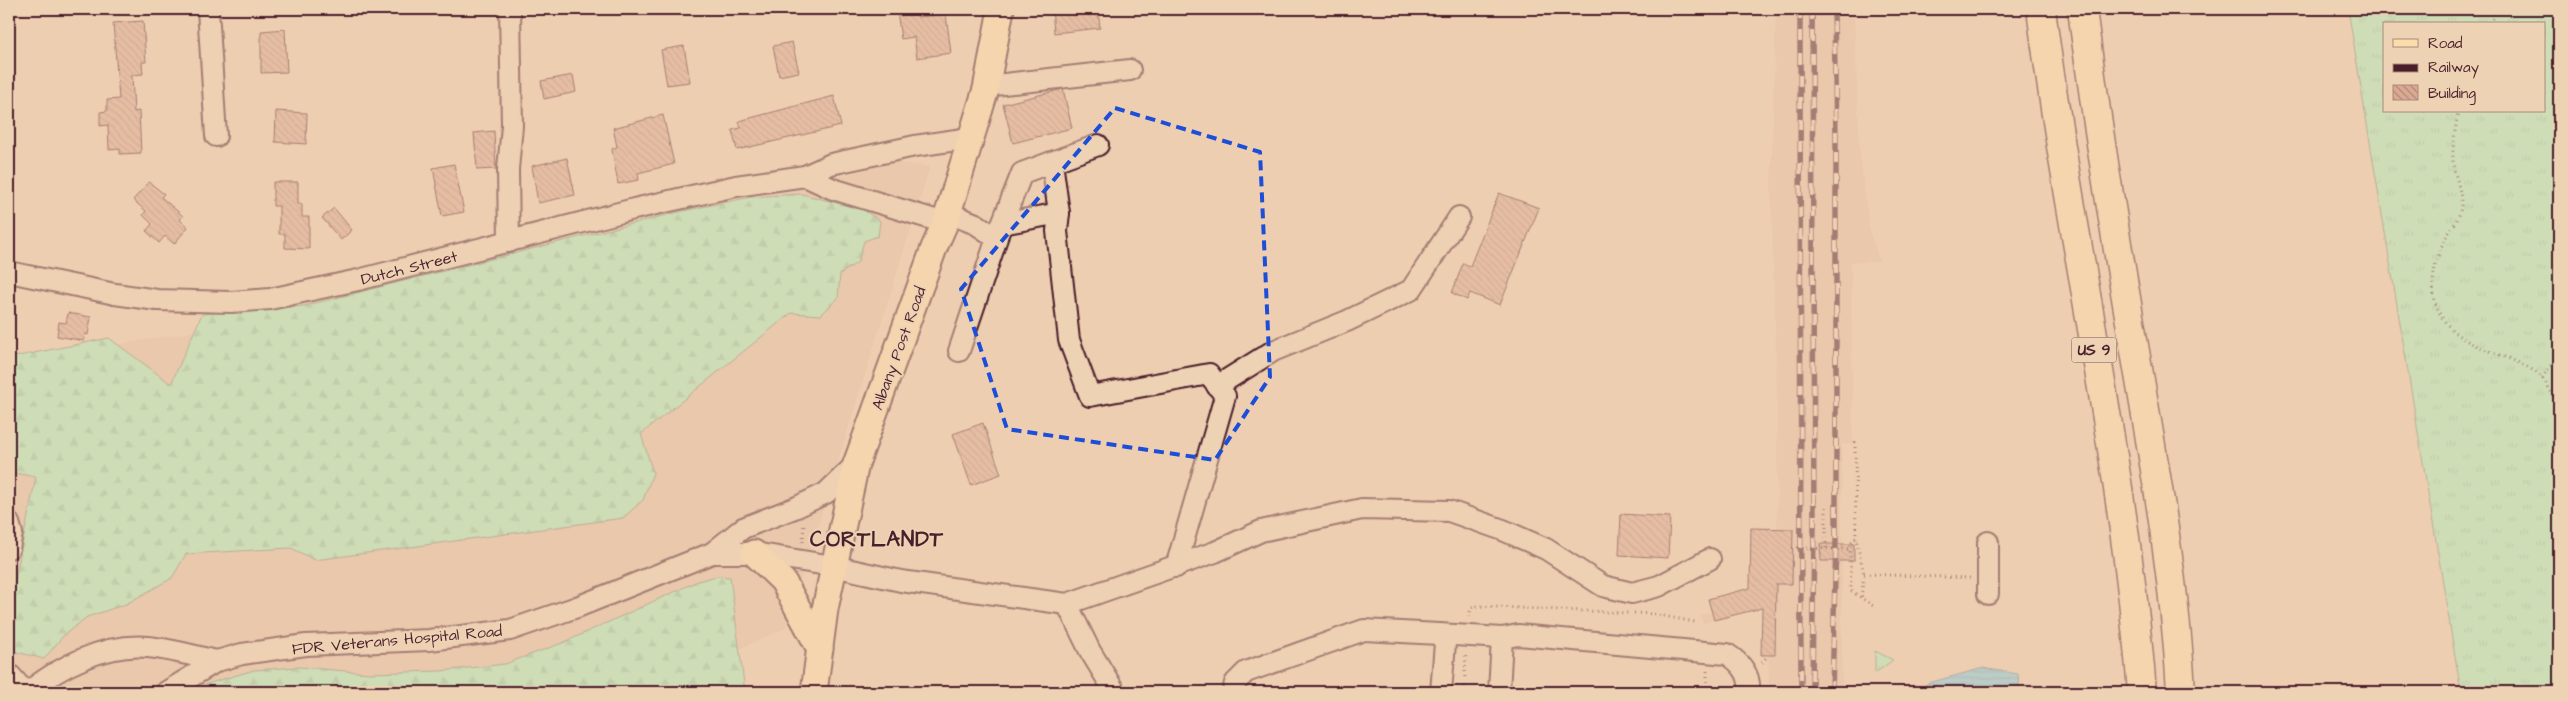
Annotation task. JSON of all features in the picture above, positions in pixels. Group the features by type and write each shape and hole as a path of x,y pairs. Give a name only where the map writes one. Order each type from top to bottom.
{"highway":[{"name":"US 9","path":"2041,9 2061,147 2128,560 2142,692"},
{"name":"US 9","path":"2082,9 2117,244 2168,554 2178,632 2181,692"}],"main road":[{"name":"Albany Post Road","path":"814,692 833,566 856,464 946,218 986,86 1001,9"},
{"path":"754,553 783,581 820,649"}],"street":[{"path":"208,9 216,136"},
{"path":"508,242 508,169 512,126 510,9"},
{"path":"986,86 1130,70"},
{"name":"Dutch Street","path":"9,272 115,294 180,301 231,302 305,293 736,186 805,176 831,164 915,146 970,138"},
{"path":"959,351 1022,173 1098,145"},
{"path":"1052,162 1059,213 1057,231 1069,340 1090,396 1209,374 1225,396 1176,567"},
{"path":"805,176 833,189 1000,231 1059,213"},
{"path":"1217,386 1274,351 1347,321 1411,290 1459,216"},
{"path":"712,553 743,528 797,507 826,493 856,464"},
{"path":"1115,692 1090,651 1067,604 1176,567 1261,531 1362,509 1449,511 1503,530 1546,549 1603,586 1632,593 1659,586 1710,559"},
{"path":"9,523 12,533 9,548"},
{"path":"1983,586 1988,542"},
{"name":"FDR Veterans Hospital Road","path":"166,692 217,661 242,654 306,646 429,640 510,630 578,607 712,553 754,553 833,566 902,581 1067,604"},
{"path":"1233,692 1235,683 1246,672 1364,630 1502,638 1518,635 1727,654 1741,663 1750,683 1749,692"},
{"path":"1439,634 1445,643 1441,692"},
{"path":"1499,692 1502,638"},
{"path":"9,674 27,692 69,664 106,651 147,647 217,661"}],"path":[{"path":"2492,22 2495,9"},
{"path":"2458,112 2453,161 2460,191 2461,207 2459,217 2442,248 2432,275 2433,293 2438,308 2446,324 2470,343 2528,368 2542,378 2559,409"},
{"path":"2542,378 2559,354"},
{"path":"1855,442 1856,539 1864,574 1861,598"},
{"path":"1826,506 1826,548"},
{"path":"803,520 805,526 803,542"},
{"path":"1856,539 1850,544 1851,591 1875,607"},
{"path":"1792,548 1850,548"},
{"path":"1864,574 1983,586"},
{"path":"1468,623 1471,608 1476,606 1653,614 1695,622"},
{"path":"1464,692 1466,646"},
{"path":"1707,671 1708,692"}],"highlighted area":[{"path":"1115,108 1260,152 1270,377 1215,460 1007,429 961,289"}],"shaded area":[{"path":"1776,9 1854,9 1860,157 1870,233 1880,262 1851,262 1853,444 1842,444 1842,692 1769,692 1768,655 1761,655 1762,608 1703,623 1701,615 1711,612 1708,599 1750,588 1751,528 1777,528 1777,404 1771,182"},
{"path":"897,162 930,167 786,628 645,692 9,692 9,363 233,325"}],"green space":[{"path":"2348,9 2559,9 2559,692 2461,692"},
{"path":"802,194 864,210 880,221 878,236 864,241 858,262 840,274 838,298 821,315 791,313 641,434 653,473 643,500 623,518 315,560 291,548 186,554 172,578 126,604 87,617 64,635 44,659 9,650 9,609 36,477 9,472 9,358 109,338 171,384 202,314 304,306 683,211 751,197"},
{"path":"717,576 730,577 745,692 192,692 207,684 254,670 299,667 369,673 441,671 505,664 565,642 698,581"},
{"path":"1875,651 1893,660 1875,673"}],"water":[{"path":"1983,668 2018,674 2020,692 1910,692 1932,682"}],"building":[{"path":"917,9 918,17 946,14 951,53 917,58 914,37 901,39 897,11"},
{"path":"1052,9 1098,9 1100,28 1054,33"},
{"path":"143,21 146,62 142,62 143,74 132,75 134,112 139,111 141,153 120,154 120,149 109,150 108,125 100,126 100,112 107,111 107,100 119,99 113,23"},
{"path":"285,29 287,72 261,73 261,31"},
{"path":"792,42 799,72 779,76 773,46"},
{"path":"684,46 690,82 667,85 661,50"},
{"path":"573,75 576,92 544,99 541,81"},
{"path":"1063,89 1072,128 1013,143 1003,104"},
{"path":"834,96 841,126 737,150 732,130 741,128 739,121"},
{"path":"276,111 307,113 306,144 275,142"},
{"path":"663,115 674,164 638,173 639,180 618,184 612,149 617,147 613,128"},
{"path":"494,131 496,169 477,170 474,133"},
{"path":"567,158 575,195 538,203 532,166"},
{"path":"454,164 464,212 442,216 433,168"},
{"path":"149,182 164,194 161,197 183,216 180,220 188,227 174,244 165,236 159,243 146,231 152,224 143,215 146,211 133,200"},
{"path":"273,182 298,182 298,204 302,204 302,217 309,217 309,249 285,248 285,234 279,234 279,206 273,206"},
{"path":"1499,193 1539,208 1500,305 1470,293 1467,300 1452,293 1463,263 1470,266"},
{"path":"334,208 352,230 341,240 322,218"},
{"path":"68,313 91,317 88,335 85,334 84,341 57,336 59,322 66,323"},
{"path":"983,423 1001,474 971,485 953,434"},
{"path":"1621,514 1670,517 1668,558 1619,555"},
{"path":"1751,528 1793,529 1792,584 1776,584 1775,655 1761,655 1762,608 1714,620 1708,599 1750,588"},
{"path":"1820,544 1854,544 1854,561 1821,561"}],"railway":[{"path":"1800,9 1801,692"},
{"path":"1812,9 1814,525 1812,692"},
{"path":"1832,692 1836,540 1836,141 1834,9"}],"district":[{"name":"CORTLANDT","path":"877,539"}]}
